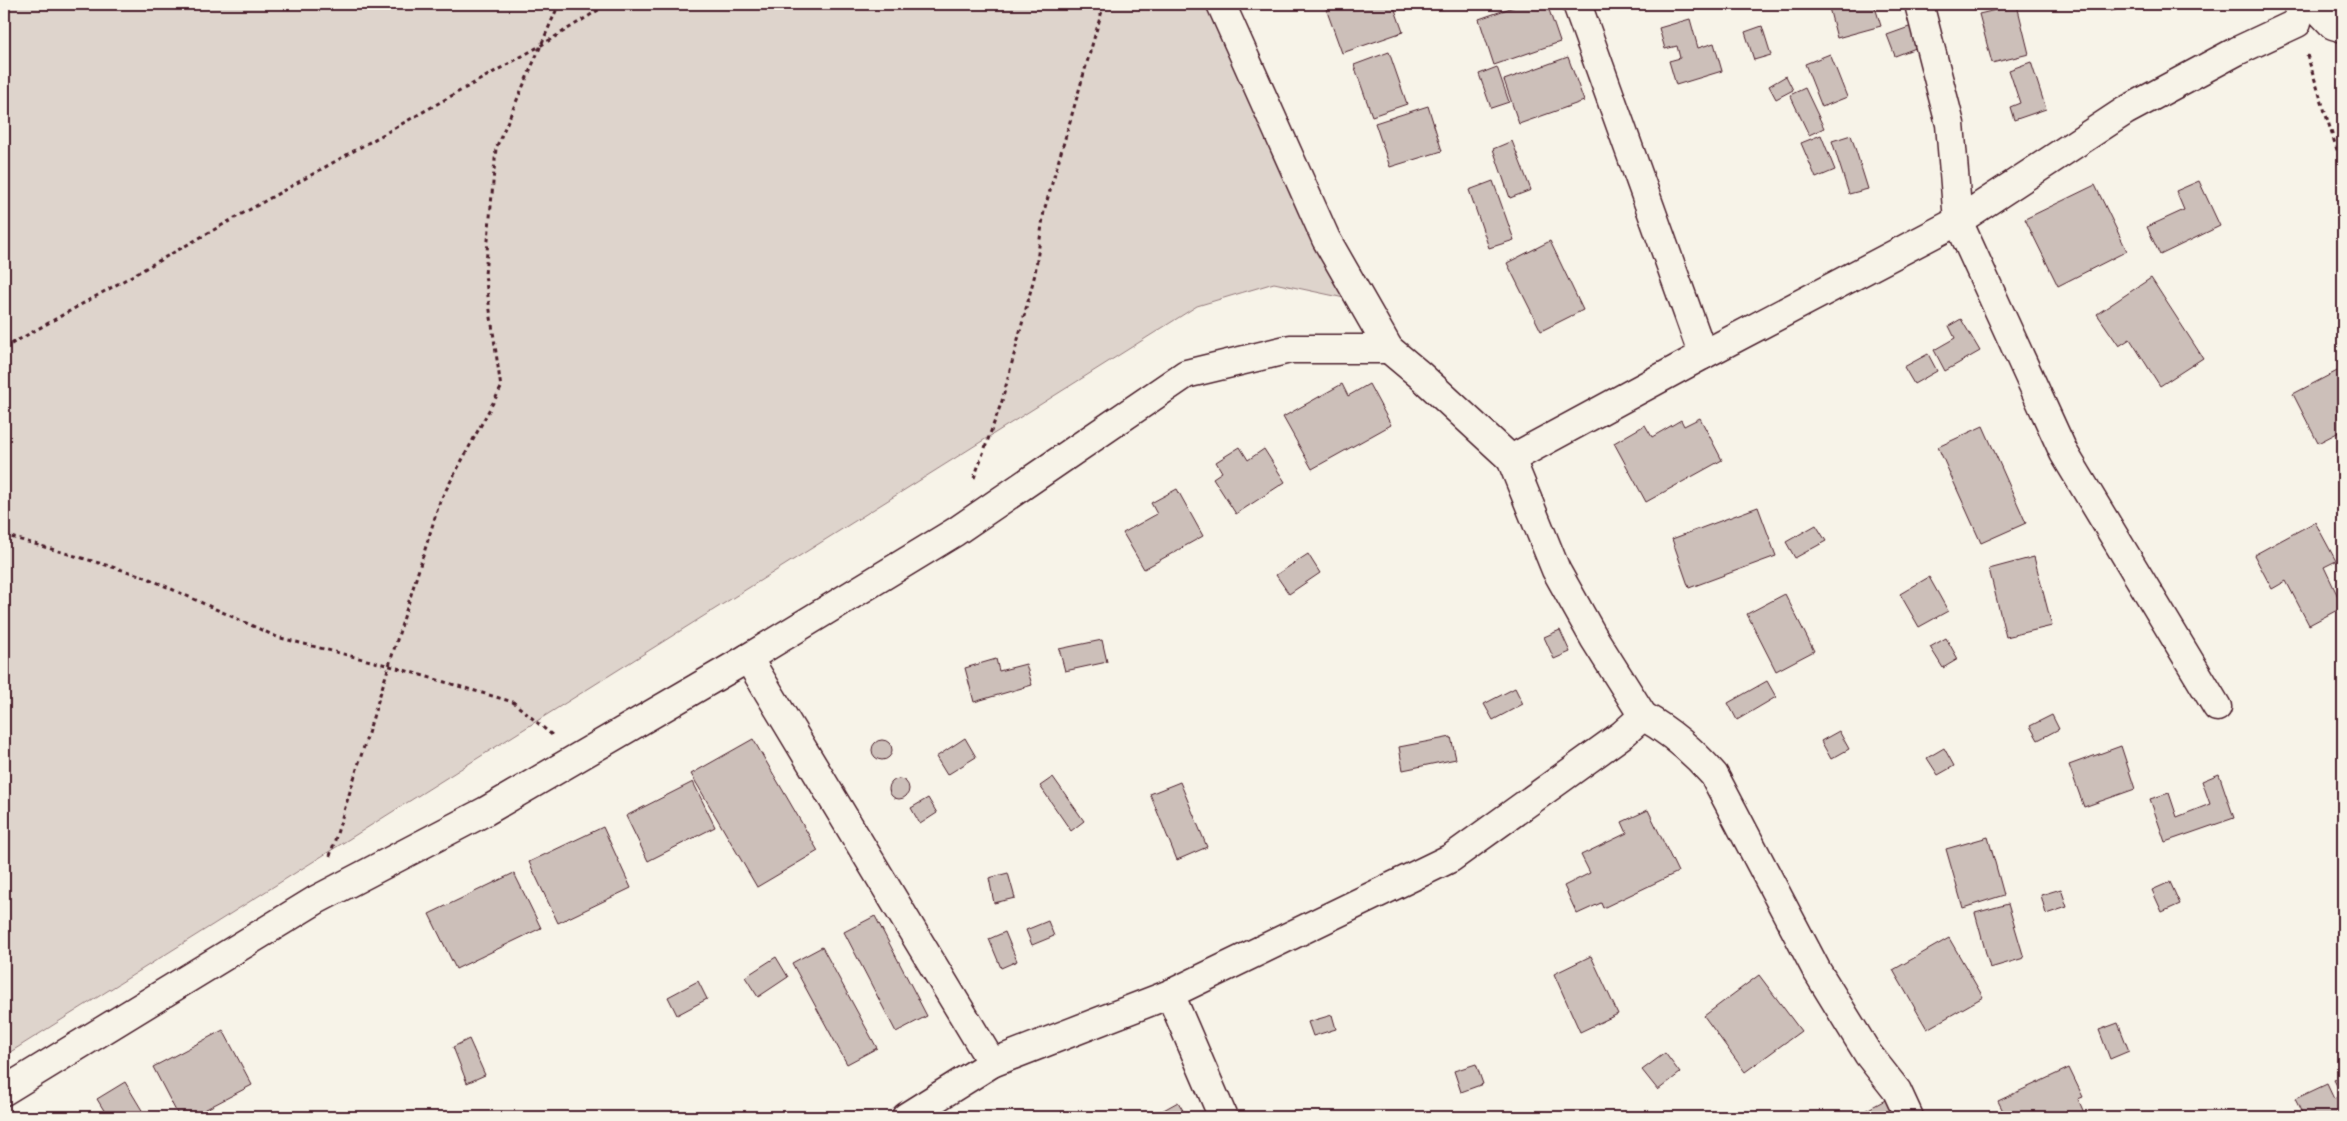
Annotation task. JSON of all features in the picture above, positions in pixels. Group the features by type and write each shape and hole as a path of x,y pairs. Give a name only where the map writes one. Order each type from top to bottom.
{"street":[{"path":"1221,4 1326,239 1389,349 1511,459 1556,570 1594,638 1643,716 1666,729 1695,753 1714,775 1817,971 1868,1054 1896,1091 1909,1117"},
{"path":"1577,4 1703,355"},
{"path":"1919,4 1950,124 1958,221 2064,453 2217,707"},
{"path":"1511,459 1703,355 1958,221 2125,110 2237,51 2304,10 2343,28"},
{"path":"4,1090 316,900 486,811 748,658 955,532 1186,374 1290,349 1389,349"},
{"path":"748,658 992,1063"},
{"path":"906,1117 992,1063 1170,994 1451,858 1623,734 1643,716"},
{"path":"1170,994 1223,1117"}],"path":[{"path":"316,900 440,501 501,388 485,275 496,148 559,4"},
{"path":"4,348 540,46 608,4"},
{"path":"972,485 1002,401 1035,274 1044,210 1104,4"},
{"path":"2304,10 2343,169"},
{"path":"4,535 143,576 276,636 390,666 513,702 577,757"}],"shaded area":[{"path":"4,4 1212,4 1349,299 1274,283 1197,306 4,1056"}],"building":[{"path":"1333,4 1393,4 1403,32 1342,53 1325,6"},
{"path":"1522,4 1547,4 1560,42 1494,65 1479,19"},
{"path":"1828,4 1874,4 1881,26 1837,38"},
{"path":"2109,4 2140,4 2111,11"},
{"path":"2017,5 2029,54 1992,63 1979,14"},
{"path":"1690,19 1698,48 1714,43 1722,71 1676,85 1669,61 1680,58 1677,46 1665,49 1659,28"},
{"path":"1762,26 1771,55 1754,60 1745,32"},
{"path":"1912,26 1921,46 1895,56 1887,35"},
{"path":"1389,52 1407,104 1372,116 1354,65"},
{"path":"1830,54 1847,97 1822,107 1805,64"},
{"path":"1568,57 1584,101 1519,124 1504,80"},
{"path":"2031,62 2046,109 2014,120 2010,107 2020,103 2009,70"},
{"path":"1497,67 1509,102 1491,108 1479,74"},
{"path":"1786,76 1793,90 1776,99 1769,86"},
{"path":"1805,88 1824,128 1809,135 1790,95"},
{"path":"1428,106 1442,151 1390,167 1375,123"},
{"path":"1821,135 1835,170 1816,178 1801,143"},
{"path":"1851,135 1868,189 1849,194 1832,141"},
{"path":"1512,141 1531,190 1510,198 1493,149"},
{"path":"1493,181 1514,240 1489,248 1469,190"},
{"path":"2199,181 2220,226 2160,255 2147,227 2184,210 2176,191"},
{"path":"2095,185 2127,251 2058,286 2025,219"},
{"path":"1550,241 1583,310 1541,331 1507,263"},
{"path":"2151,278 2203,358 2160,386 2130,339 2119,346 2097,314"},
{"path":"1961,319 1980,351 1945,371 1934,350 1955,338 1949,326"},
{"path":"1928,354 1937,371 1914,384 1904,367"},
{"path":"2343,368 2343,430 2318,443 2293,394"},
{"path":"1342,384 1348,396 1369,384 1391,425 1312,469 1283,417"},
{"path":"1700,418 1722,460 1646,502 1614,443 1645,425 1652,437 1681,420 1684,426"},
{"path":"1983,426 2026,523 1981,543 1938,447"},
{"path":"1240,447 1248,460 1264,449 1285,482 1236,514 1213,478 1222,472 1216,462"},
{"path":"1177,489 1203,536 1144,569 1123,533 1157,514 1151,503"},
{"path":"1758,507 1776,556 1689,588 1672,539"},
{"path":"2315,522 2336,561 2324,567 2343,607 2309,625 2286,581 2272,589 2254,555"},
{"path":"1816,525 1826,541 1795,558 1786,542"},
{"path":"1308,554 1320,573 1289,594 1276,575"},
{"path":"2034,557 2052,626 2006,637 1989,569"},
{"path":"1929,577 1948,611 1919,627 1900,594"},
{"path":"1785,594 1814,651 1776,671 1747,614"},
{"path":"1560,630 1570,652 1554,659 1544,637"},
{"path":"1946,638 1958,659 1943,668 1930,647"},
{"path":"1102,640 1107,662 1065,671 1059,649"},
{"path":"996,659 999,671 1026,664 1032,685 974,702 965,668"},
{"path":"1767,681 1776,697 1737,720 1728,703"},
{"path":"1515,688 1523,704 1493,720 1484,704"},
{"path":"2052,715 2059,729 2038,740 2030,726"},
{"path":"1839,731 1849,749 1831,759 1821,741"},
{"path":"1451,737 1456,759 1403,770 1399,747"},
{"path":"965,738 976,757 947,775 936,757"},
{"path":"753,739 818,851 757,887 691,774"},
{"path":"882,740 889,743 892,750 889,757 882,760 875,757 872,750 875,743"},
{"path":"2121,746 2135,789 2084,807 2069,765"},
{"path":"1944,748 1954,766 1938,775 1927,758"},
{"path":"2219,774 2234,818 2165,842 2150,799 2169,793 2177,817 2210,804 2202,781"},
{"path":"1053,777 1084,821 1071,831 1040,786"},
{"path":"899,779 906,782 909,789 906,796 899,799 892,796 889,789 892,782"},
{"path":"693,782 715,827 648,861 626,816"},
{"path":"1180,782 1207,847 1177,860 1150,794"},
{"path":"928,798 937,813 920,824 911,808"},
{"path":"1648,810 1678,872 1603,908 1601,903 1577,914 1564,886 1590,873 1581,855 1627,833 1622,822"},
{"path":"603,827 631,888 558,923 529,862"},
{"path":"1988,837 2004,895 1963,908 1946,849"},
{"path":"514,873 541,928 456,969 429,914"},
{"path":"1008,873 1015,898 994,903 989,878"},
{"path":"2170,882 2180,904 2162,912 2152,890"},
{"path":"2061,889 2067,907 2046,914 2041,895"},
{"path":"2008,904 2024,958 1990,968 1975,913"},
{"path":"875,916 927,1016 896,1032 844,932"},
{"path":"1048,921 1054,936 1032,945 1026,930"},
{"path":"1005,932 1017,961 1001,968 989,939"},
{"path":"1949,938 1983,997 1927,1029 1893,970"},
{"path":"822,947 877,1048 847,1064 792,963"},
{"path":"1591,956 1618,1014 1580,1032 1554,974"},
{"path":"776,957 788,977 758,997 745,977"},
{"path":"1759,975 1801,1031 1745,1072 1704,1016"},
{"path":"698,981 707,999 677,1015 668,997"},
{"path":"1332,1015 1336,1029 1313,1036 1308,1022"},
{"path":"2118,1023 2129,1051 2110,1059 2099,1030"},
{"path":"223,1030 252,1085 191,1117 179,1117 153,1067"},
{"path":"469,1039 485,1075 467,1083 453,1047"},
{"path":"1665,1053 1680,1073 1658,1090 1642,1070"},
{"path":"1476,1064 1483,1084 1461,1092 1454,1071"},
{"path":"2069,1068 2083,1097 2078,1099 2086,1117 2006,1117 1998,1101"},
{"path":"2343,1075 2343,1117 2304,1117 2295,1099 2327,1084 2334,1099 2342,1095 2334,1080"},
{"path":"125,1082 146,1117 108,1117 97,1099"},
{"path":"1893,1096 1904,1117 1853,1117"},
{"path":"1178,1102 1187,1117 1151,1117"}]}
